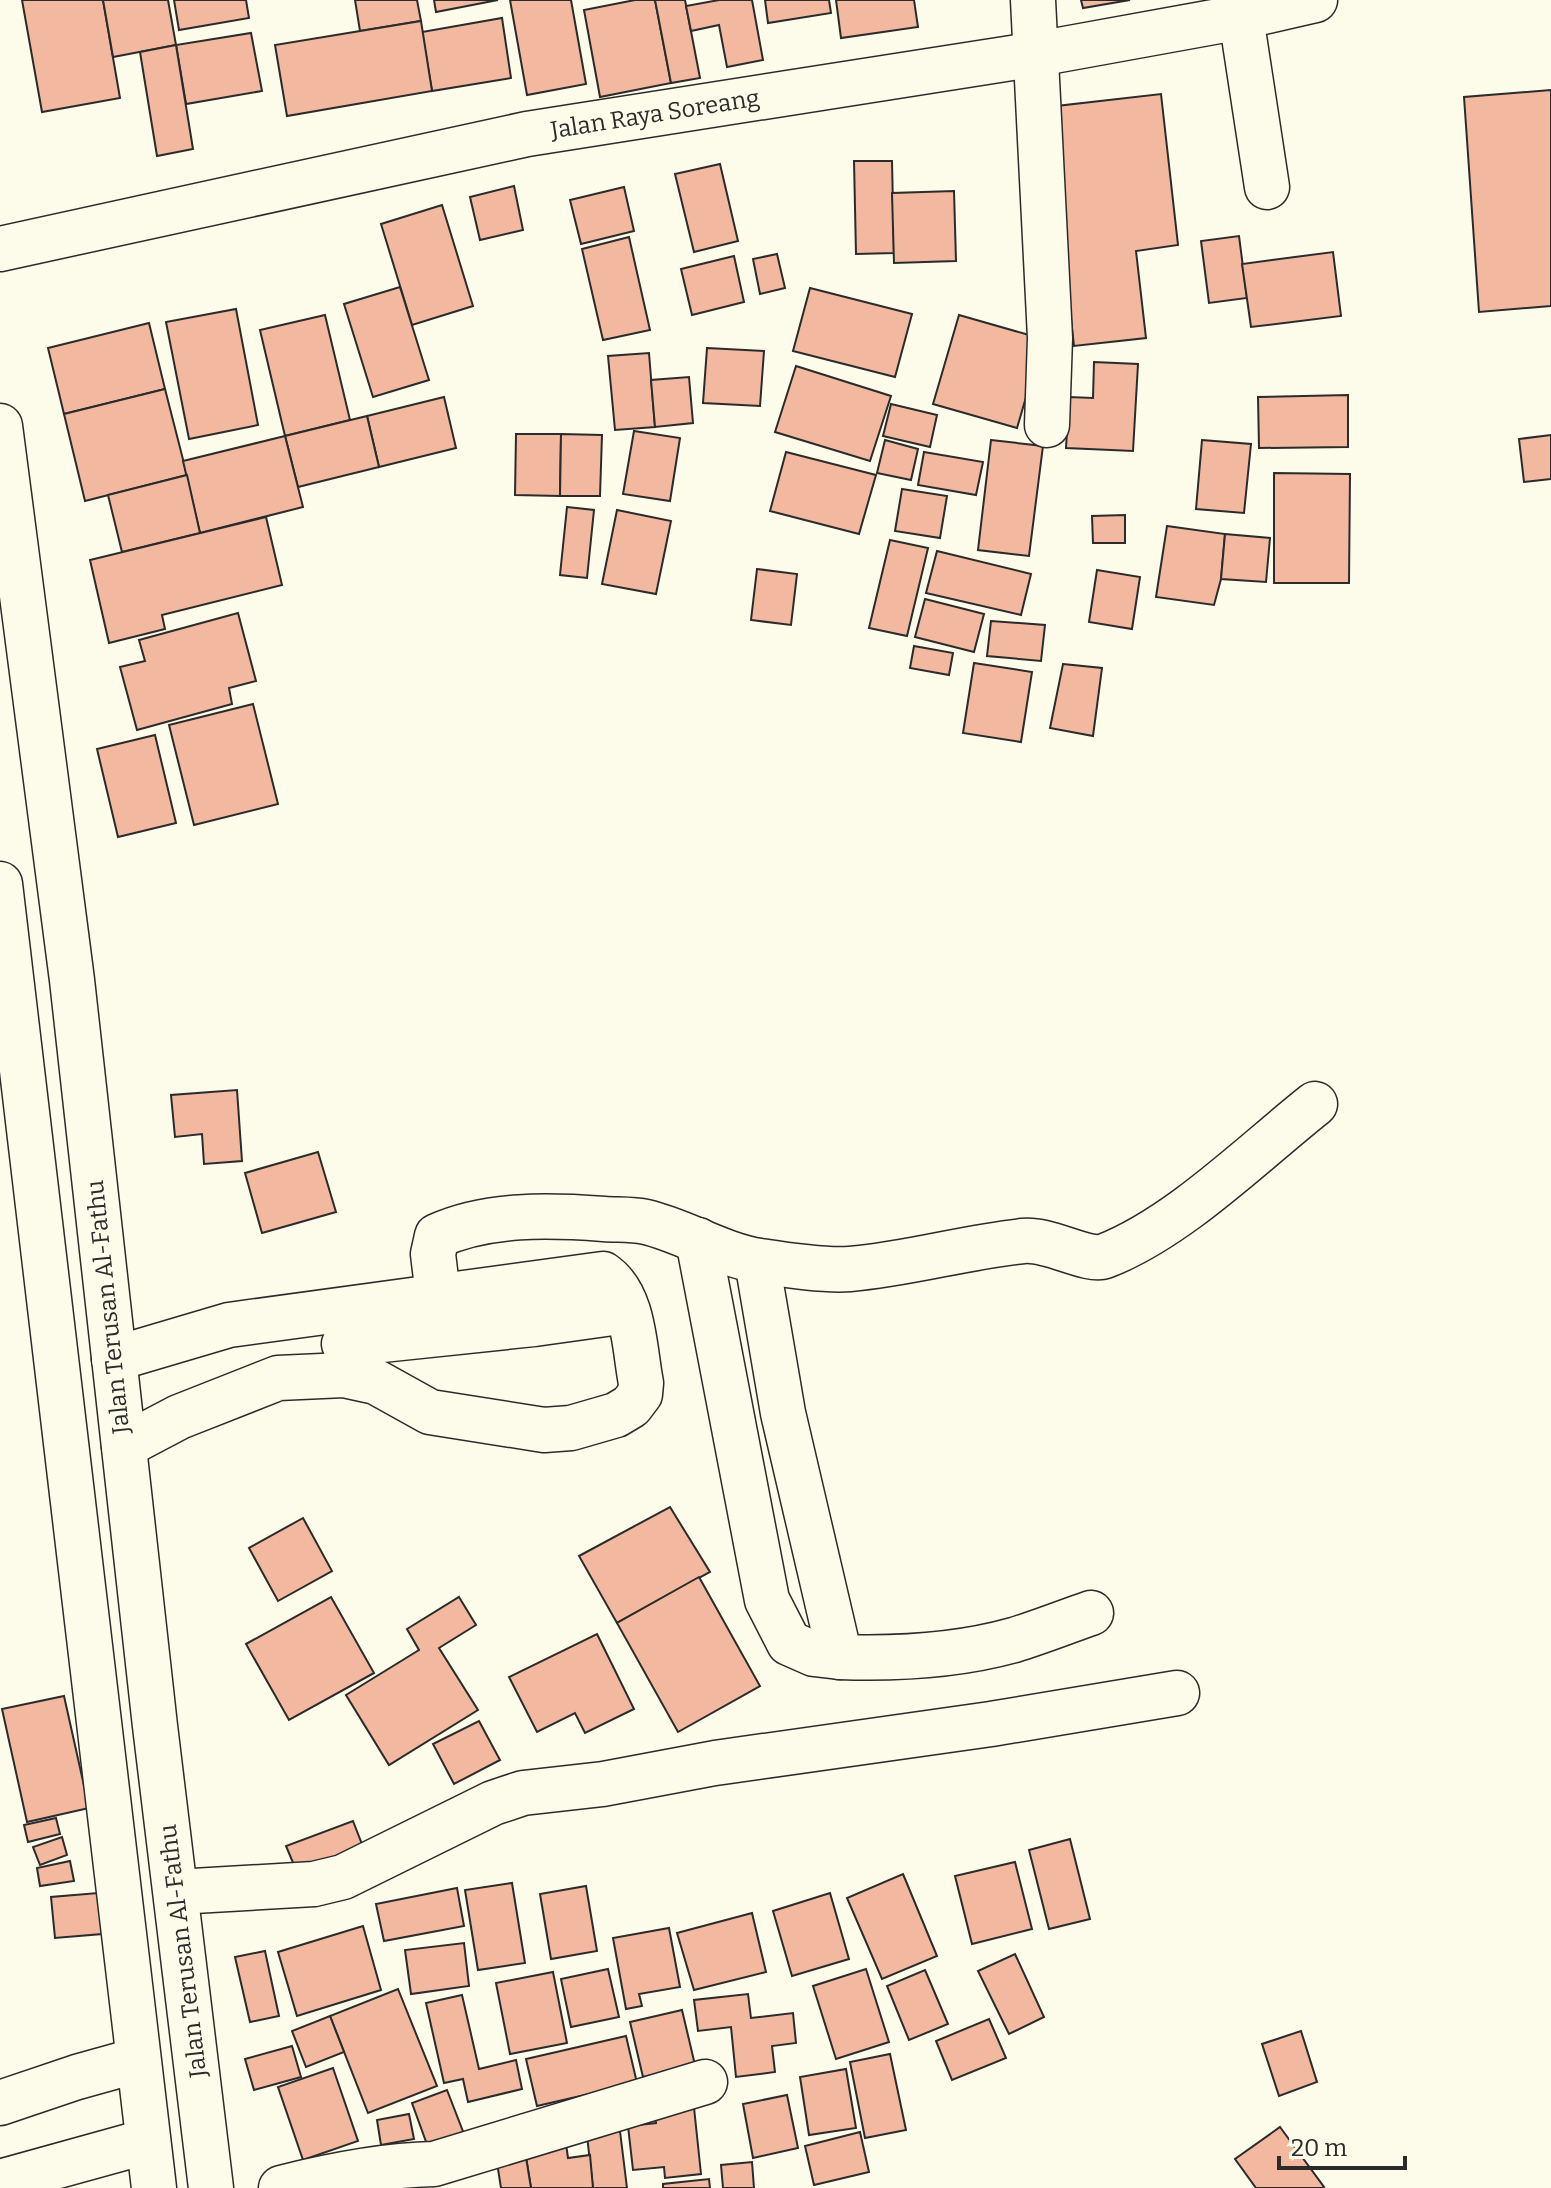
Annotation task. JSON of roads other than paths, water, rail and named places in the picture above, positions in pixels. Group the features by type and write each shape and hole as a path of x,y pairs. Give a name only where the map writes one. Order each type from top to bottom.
{"main road":[{"path":"1033,0 1050,338 1047,425"},
{"name":"Jalan Raya Soreang","path":"0,249 527,134 1037,54 1241,17 1315,0"},
{"path":"1241,17 1267,187"},
{"name":"Jalan Terusan Al-Fathu","path":"0,426 72,980 211,2188"},
{"path":"0,884 7,1002 154,2188"},
{"path":"438,1295 433,1254 437,1236 457,1227 546,1214 645,1222 757,1261 847,1269 1028,1240 1059,1245 1100,1258 1150,1233 1197,1200 1315,1104"},
{"path":"698,1240 767,1600 789,1643 814,1654 840,1657 895,1659 938,1655 1012,1640 1091,1613"},
{"path":"757,1261 783,1413 840,1657"},
{"path":"124,1446 179,1417 278,1378 344,1342 438,1295 603,1274 614,1281 623,1294 641,1383 640,1394 631,1406 597,1422 544,1430 430,1412 376,1382 344,1342"},
{"path":"114,1359 229,1325 344,1342 534,1324 627,1311"},
{"path":"176,1892 328,1881 359,1871 463,1817 508,1798 715,1763 991,1724 1177,1693"},
{"path":"0,2103 138,2060"},
{"path":"281,2188 321,2177 391,2165 434,2164 705,2082"},
{"path":"0,2182 148,2141 205,2131"}]}
